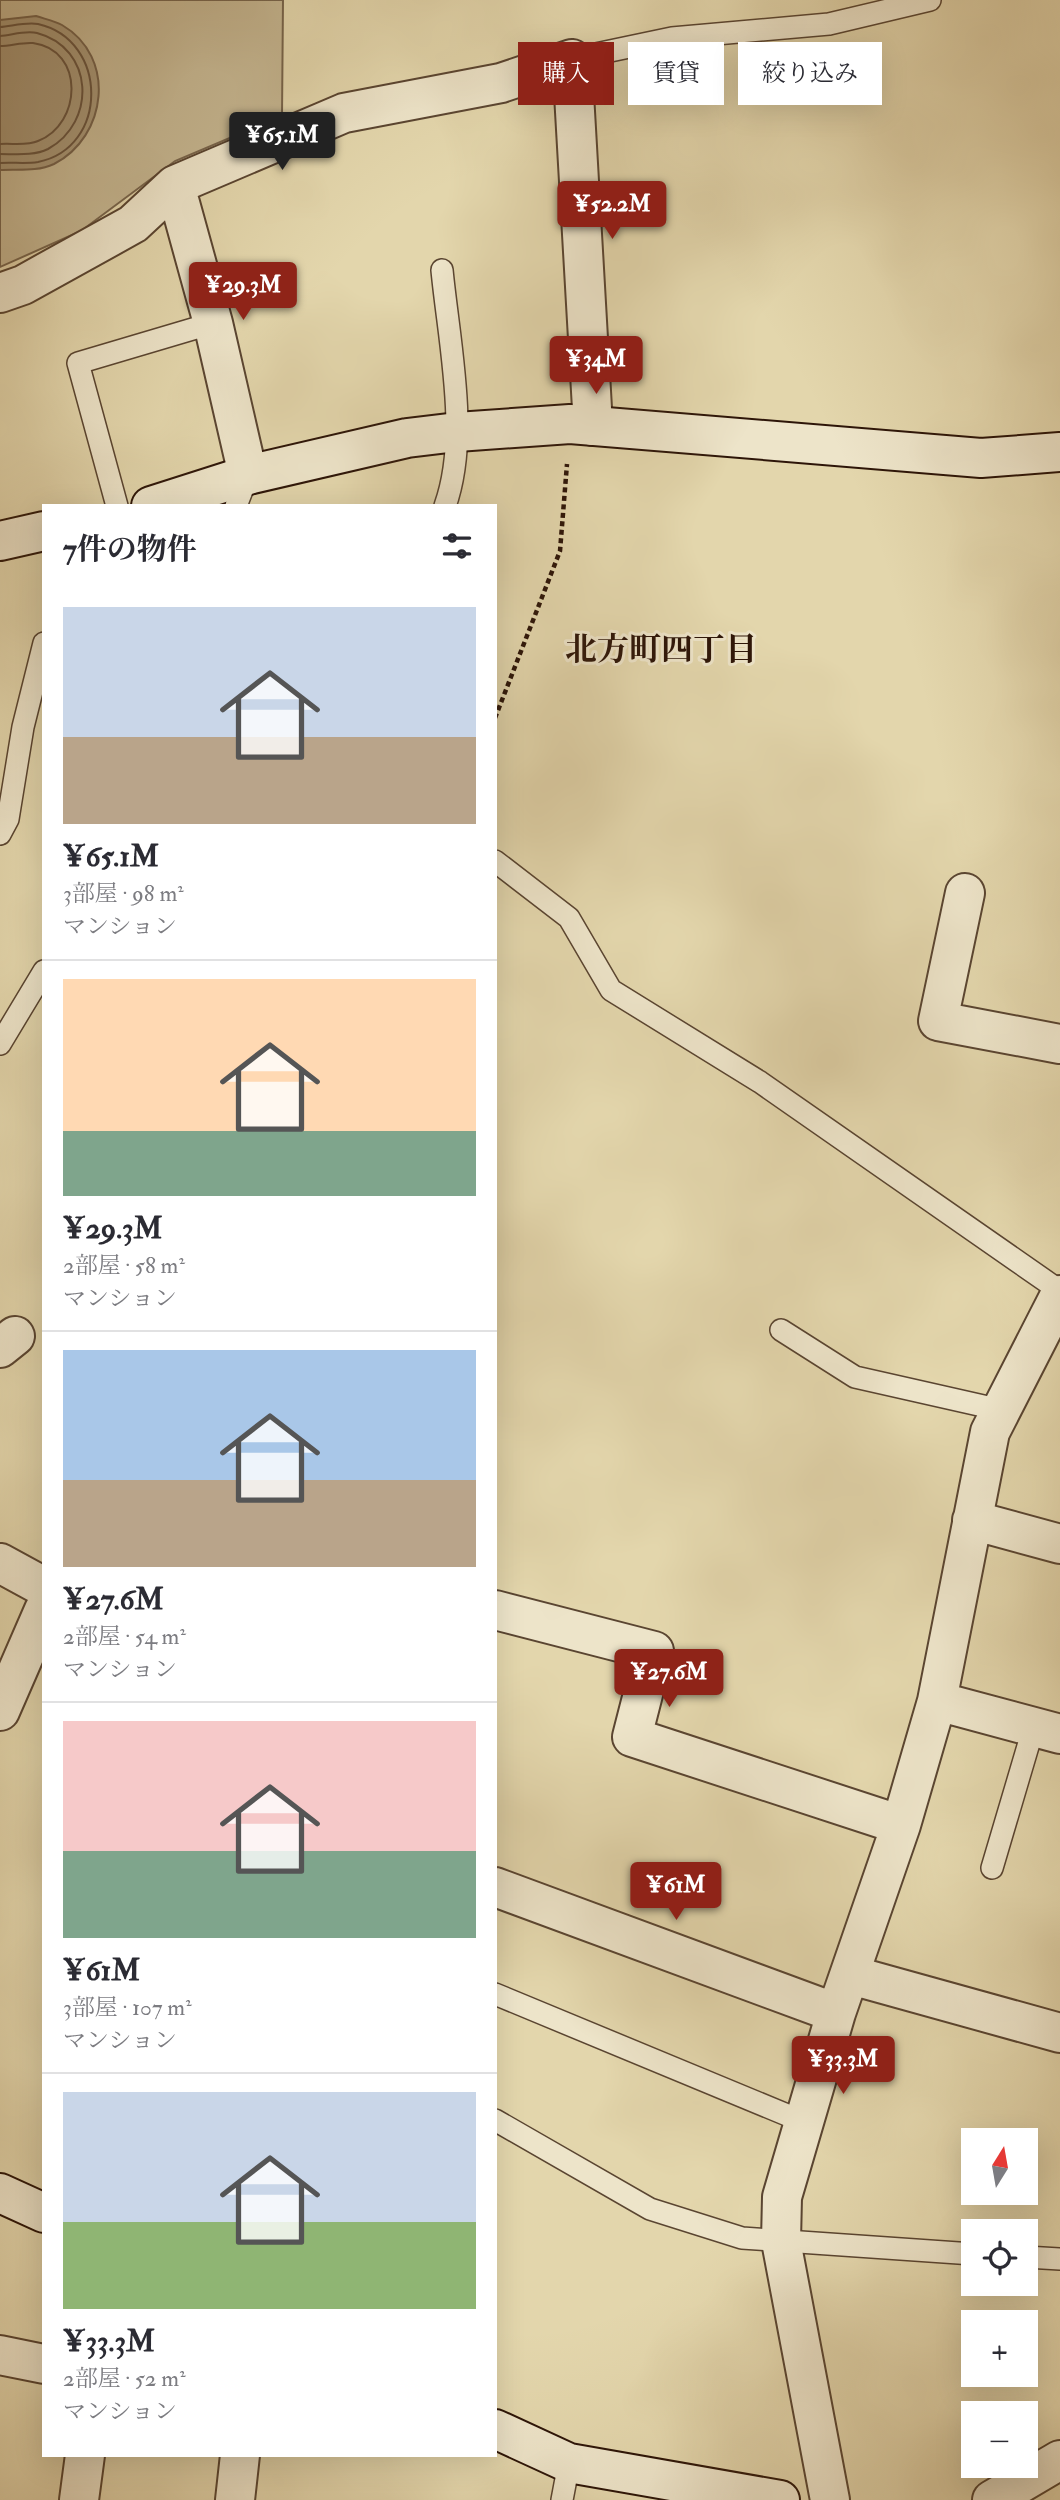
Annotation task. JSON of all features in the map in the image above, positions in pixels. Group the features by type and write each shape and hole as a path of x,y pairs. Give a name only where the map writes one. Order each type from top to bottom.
{"street":[{"path":"0,293 23,285 132,224 175,185 344,113 501,83 518,77"},
{"path":"573,105 581,425"},
{"path":"175,185 213,323 242,491"},
{"path":"163,504 242,491 407,438 457,432 581,425 981,458 1060,452"},
{"path":"0,540 42,531"},
{"path":"965,893 938,1021 1060,1044"},
{"path":"830,2500 781,2241 782,2197 836,2013 901,1825 937,1701 990,1432 1001,1410 1045,1358 1060,1293"},
{"path":"972,1520 1060,1544"},
{"path":"0,1563 42,1586"},
{"path":"497,1611 654,1651 632,1737 901,1825"},
{"path":"0,1711 42,1616"},
{"path":"937,1701 1047,1730"},
{"path":"497,1888 836,2013"},
{"path":"851,1975 1060,2033"},
{"path":"0,2193 42,2212"},
{"path":"0,2355 42,2364"},
{"path":"497,2430 569,2463 780,2500"},
{"path":"79,2500 85,2457"},
{"path":"234,2500 240,2457"},
{"path":"992,2500 1060,2460"}],"lane":[{"path":"614,49 672,37 829,24 930,0"},
{"path":"442,270 457,432 453,483 446,504"},
{"path":"116,504 78,363 213,323"},
{"path":"0,834 8,819 23,727 42,651"},
{"path":"497,863 569,918 611,990 760,1083 1060,1293"},
{"path":"0,1044 42,974"},
{"path":"780,1330 855,1377 1001,1410"},
{"path":"992,1868 1047,1730"},
{"path":"497,1995 804,2122"},
{"path":"497,2121 650,2208 742,2238 961,2253"},
{"path":"1038,2258 1060,2259"},
{"path":"562,2500 569,2463"}],"path":[{"path":"497,713 561,551 581,425"}],"shaded area":[{"path":"0,0 283,0 282,116 175,161 81,231 0,267"}],"water":[{"path":"36,16 62,25 80,39 91,56 98,76 94,117 72,152 54,164 34,169 0,170 0,20"}],"district":[{"name":"北方町四丁目","path":"661,649"}]}
